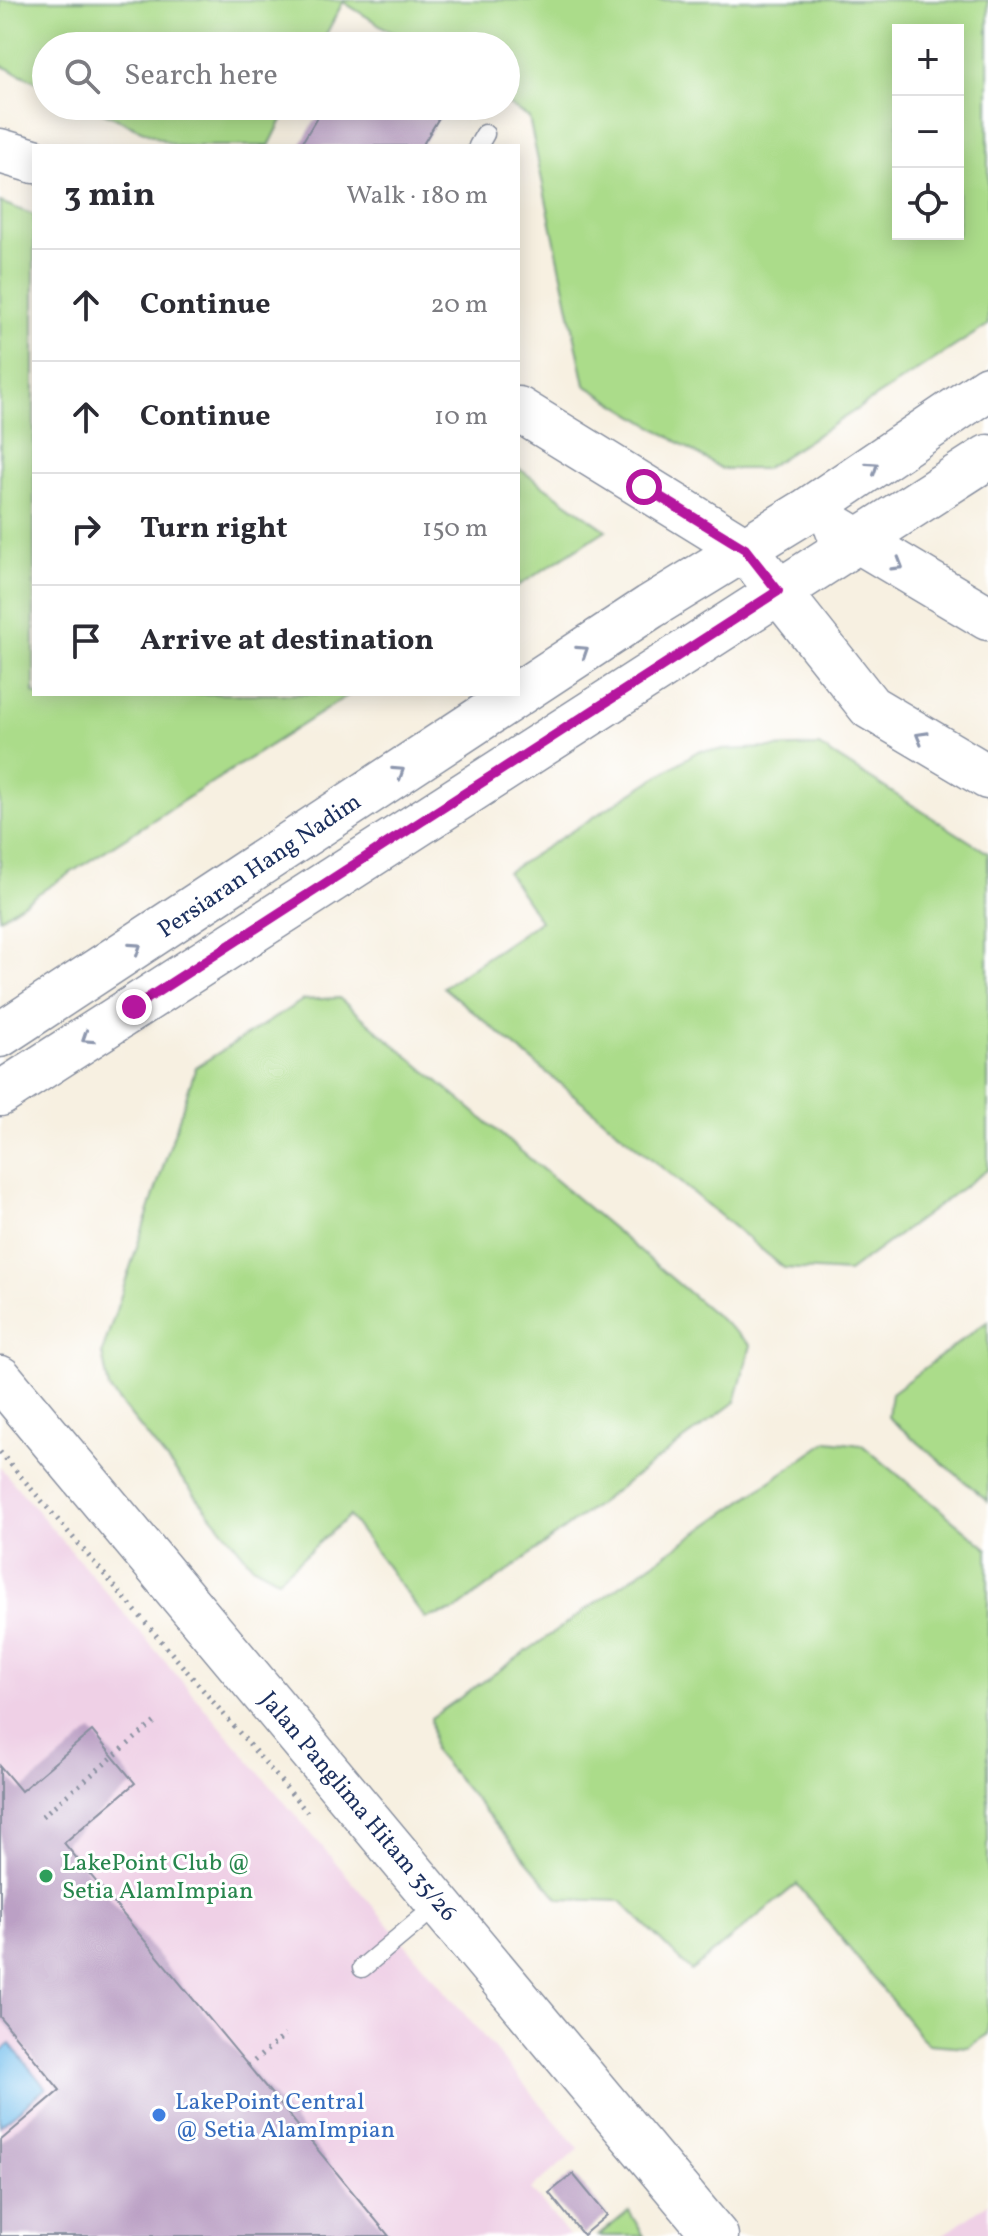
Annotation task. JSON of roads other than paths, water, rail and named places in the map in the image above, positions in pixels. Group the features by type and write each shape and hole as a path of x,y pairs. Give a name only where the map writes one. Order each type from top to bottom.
{"street":[{"path":"0,151 32,160"},
{"name":"Persiaran Hang Nadim","path":"520,693 808,510 988,388"},
{"path":"520,410 745,549 870,707 988,777"},
{"name":"Persiaran Hang Nadim","path":"0,1094 988,457"},
{"path":"808,510 988,618"},
{"name":"Persiaran Hang Nadim","path":"0,1035 515,696"},
{"name":"Jalan Panglima Hitam 35/26","path":"0,1378 716,2236"}],"lane":[{"path":"362,1968 440,1903"}],"water":[{"path":"10,2044 46,2088 0,2126 0,2052"}],"place":[{"name":"LakePoint Club @ Setia AlamImpian","path":"46,1876"},
{"name":"LakePoint Central @ Setia AlamImpian","path":"159,2115"}]}
